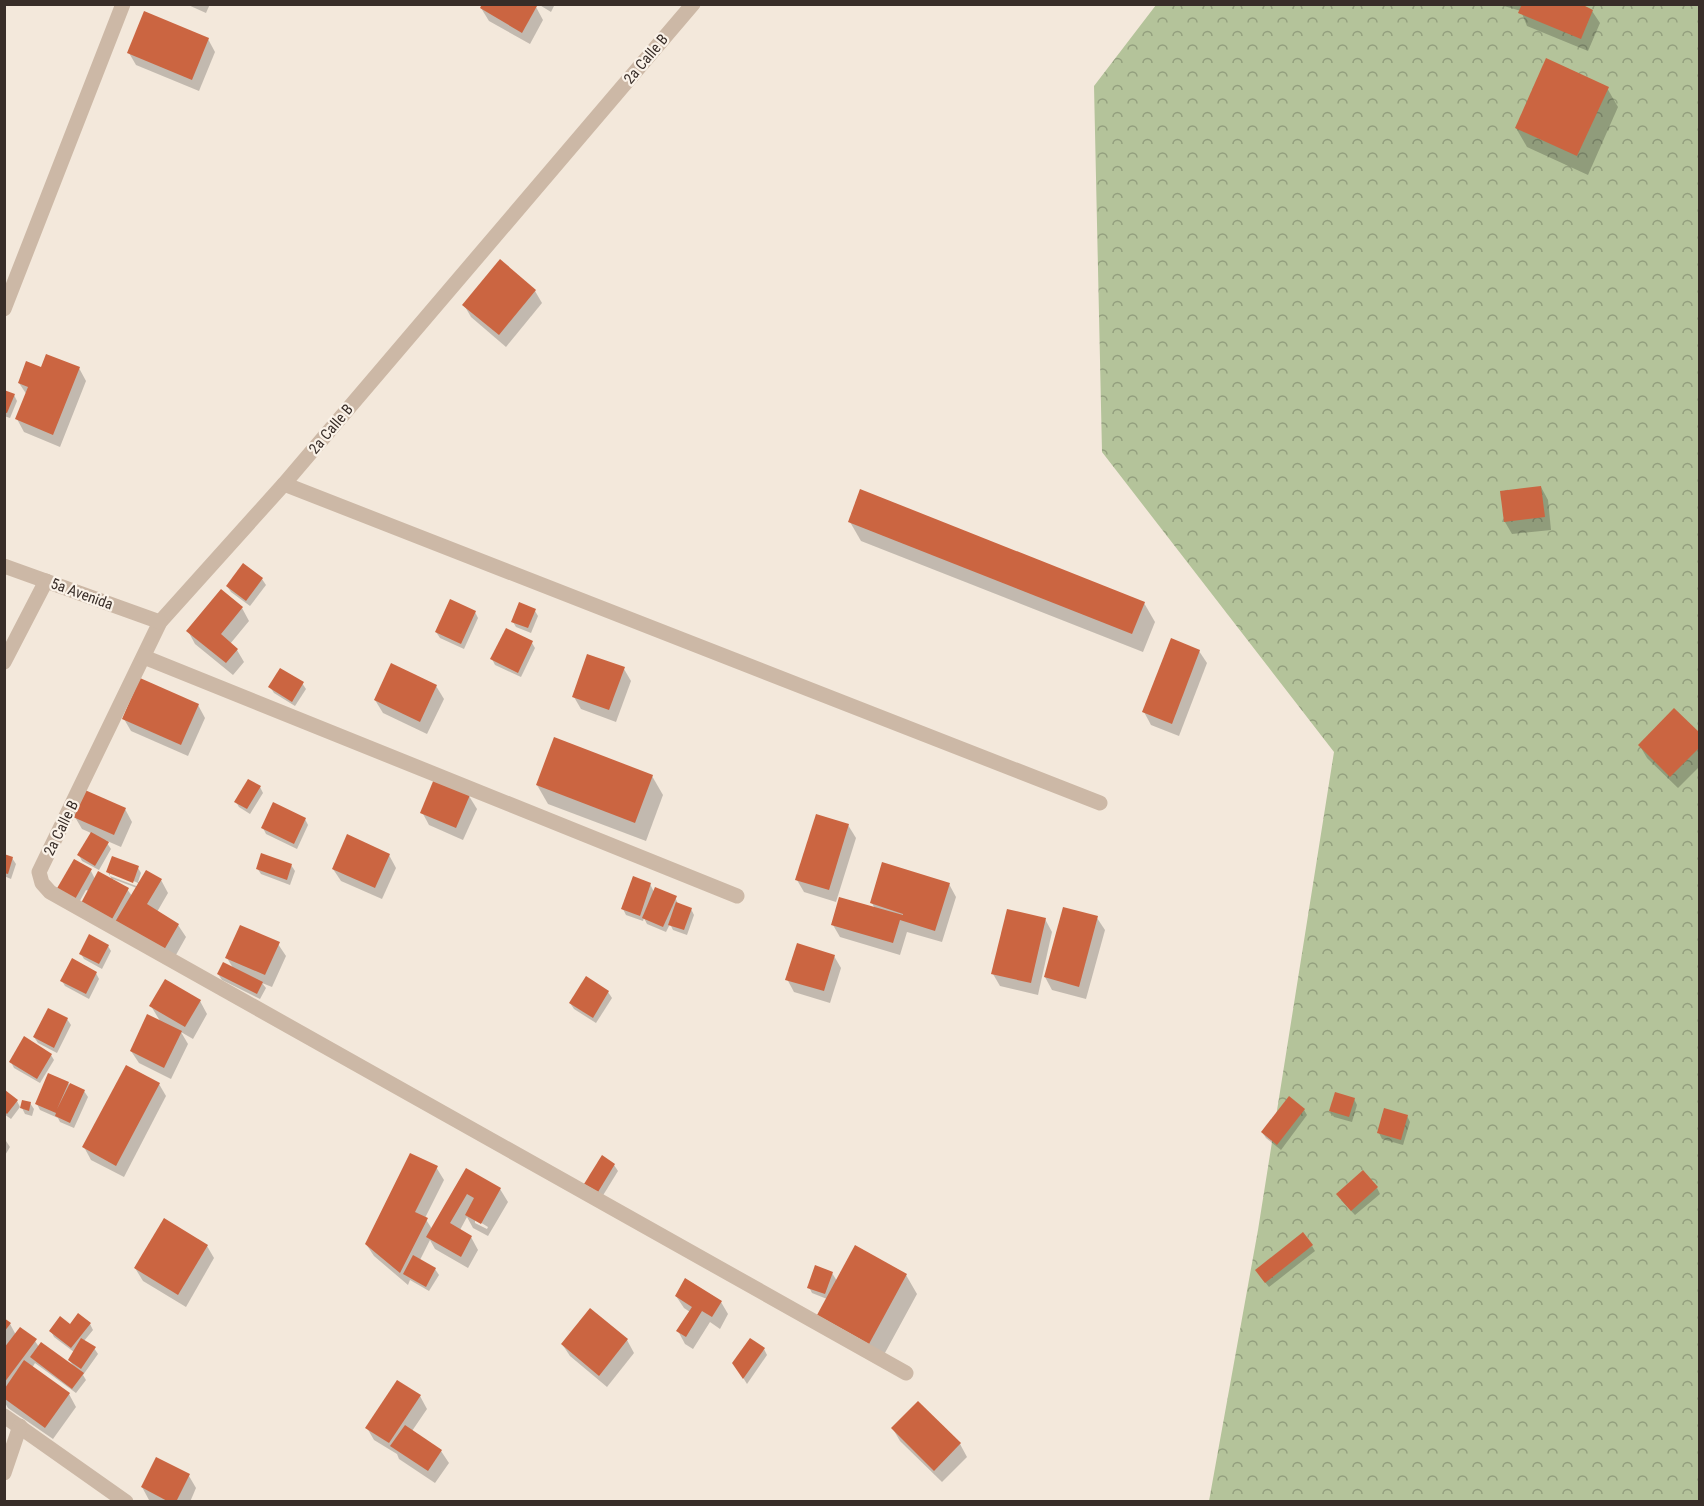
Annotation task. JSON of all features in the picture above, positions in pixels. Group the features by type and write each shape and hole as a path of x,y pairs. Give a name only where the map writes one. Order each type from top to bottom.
{"street":[{"path":"4,309 123,4"},
{"name":"2a Calle B","path":"693,4 284,484 160,622 39,872 42,883 50,892 906,1373"},
{"path":"284,484 1100,803"},
{"name":"5a Avenida","path":"4,566 160,622"},
{"path":"4,662 46,581"},
{"path":"144,657 737,896"},
{"path":"4,1416 126,1502"},
{"path":"4,1473 20,1426"}],"green space":[{"path":"1156,5 1699,5 1699,1501 1209,1501 1258,1230 1334,752 1102,452 1094,86"}],"building":[{"path":"482,4 534,4 537,6 522,33 480,8"},
{"path":"1522,4 1581,4 1593,10 1581,39 1518,13"},
{"path":"144,11 209,38 192,80 127,53"},
{"path":"1546,58 1609,87 1577,156 1515,128"},
{"path":"500,259 536,290 499,335 462,305"},
{"path":"46,354 80,367 53,435 15,419 28,387 18,383 26,361 41,367"},
{"path":"4,390 15,394 7,413 4,412"},
{"path":"1541,486 1545,517 1504,522 1500,491"},
{"path":"860,489 1145,602 1132,634 848,522"},
{"path":"243,563 263,578 246,601 226,586"},
{"path":"221,589 243,607 221,634 238,649 226,663 186,631"},
{"path":"450,599 476,611 461,644 435,632"},
{"path":"519,602 536,609 528,628 511,622"},
{"path":"506,628 533,641 518,673 490,659"},
{"path":"1171,638 1200,650 1172,724 1142,712"},
{"path":"587,654 625,667 609,710 572,697"},
{"path":"391,663 437,685 420,722 374,700"},
{"path":"280,668 304,682 292,702 268,687"},
{"path":"140,678 199,704 181,745 122,719"},
{"path":"1674,708 1700,733 1700,747 1670,777 1638,745"},
{"path":"554,737 653,775 635,823 536,785"},
{"path":"248,779 261,786 247,809 234,802"},
{"path":"434,779 470,795 456,828 420,813"},
{"path":"85,790 126,808 114,835 73,817"},
{"path":"273,802 306,818 294,844 261,828"},
{"path":"816,814 849,824 829,890 795,880"},
{"path":"91,832 109,842 95,866 77,855"},
{"path":"347,834 390,854 375,888 332,869"},
{"path":"261,853 292,864 287,880 256,869"},
{"path":"4,854 13,857 8,874 4,873"},
{"path":"112,856 139,866 133,883 106,872"},
{"path":"74,859 92,869 74,901 56,890"},
{"path":"882,862 950,883 935,931 900,920 893,943 831,925 839,897 903,915 870,903"},
{"path":"146,870 162,879 147,904 179,924 164,950 115,922"},
{"path":"98,871 129,888 111,921 80,905"},
{"path":"633,876 651,883 640,916 621,909"},
{"path":"655,887 677,896 663,927 642,918"},
{"path":"676,902 692,908 684,930 668,925"},
{"path":"1063,907 1098,916 1079,987 1044,977"},
{"path":"1007,909 1046,918 1031,983 991,974"},
{"path":"240,925 280,942 265,975 225,958"},
{"path":"89,934 109,945 99,964 79,954"},
{"path":"797,943 835,955 824,991 785,980"},
{"path":"72,958 97,972 86,994 60,981"},
{"path":"223,962 263,982 257,994 217,974"},
{"path":"586,976 609,991 593,1018 569,1003"},
{"path":"165,979 201,1000 185,1027 149,1006"},
{"path":"48,1008 68,1018 54,1048 33,1037"},
{"path":"147,1014 182,1031 164,1068 130,1051"},
{"path":"24,1036 52,1054 37,1079 9,1062"},
{"path":"126,1065 160,1083 116,1166 82,1147"},
{"path":"48,1073 69,1082 57,1109 70,1083 85,1090 70,1123 55,1116 56,1113 35,1104"},
{"path":"5,1090 18,1100 7,1114 5,1112"},
{"path":"1335,1092 1355,1098 1349,1117 1329,1111"},
{"path":"1289,1096 1305,1109 1277,1145 1261,1132"},
{"path":"22,1100 31,1102 29,1111 20,1108"},
{"path":"1384,1108 1408,1115 1401,1140 1377,1133"},
{"path":"410,1153 438,1166 415,1212 428,1218 400,1273 365,1244"},
{"path":"602,1155 615,1164 598,1192 584,1184"},
{"path":"466,1168 501,1188 481,1224 465,1215 474,1198 467,1194 450,1223 472,1236 461,1257 426,1237"},
{"path":"1363,1170 1378,1187 1351,1211 1336,1194"},
{"path":"164,1218 208,1245 178,1295 134,1268"},
{"path":"1303,1232 1313,1245 1265,1283 1255,1270"},
{"path":"855,1245 907,1274 869,1344 817,1315"},
{"path":"413,1255 436,1268 426,1287 403,1274"},
{"path":"815,1265 833,1272 825,1294 807,1288"},
{"path":"685,1278 722,1301 712,1317 702,1311 686,1337 676,1331 692,1307 675,1296"},
{"path":"590,1308 628,1339 599,1376 561,1344"},
{"path":"78,1313 91,1323 71,1348 49,1331 60,1316 70,1324"},
{"path":"4,1318 11,1323 4,1332"},
{"path":"20,1327 37,1339 4,1383 4,1348"},
{"path":"81,1338 96,1347 81,1369 68,1360"},
{"path":"750,1338 765,1348 743,1379 732,1363"},
{"path":"41,1342 84,1373 72,1389 30,1357"},
{"path":"24,1360 70,1393 45,1428 5,1399 5,1388"},
{"path":"397,1380 421,1395 389,1443 365,1428"},
{"path":"918,1401 961,1443 934,1471 891,1428"},
{"path":"405,1425 442,1450 428,1471 390,1446"},
{"path":"156,1457 190,1474 176,1502 169,1502 141,1487"}]}
